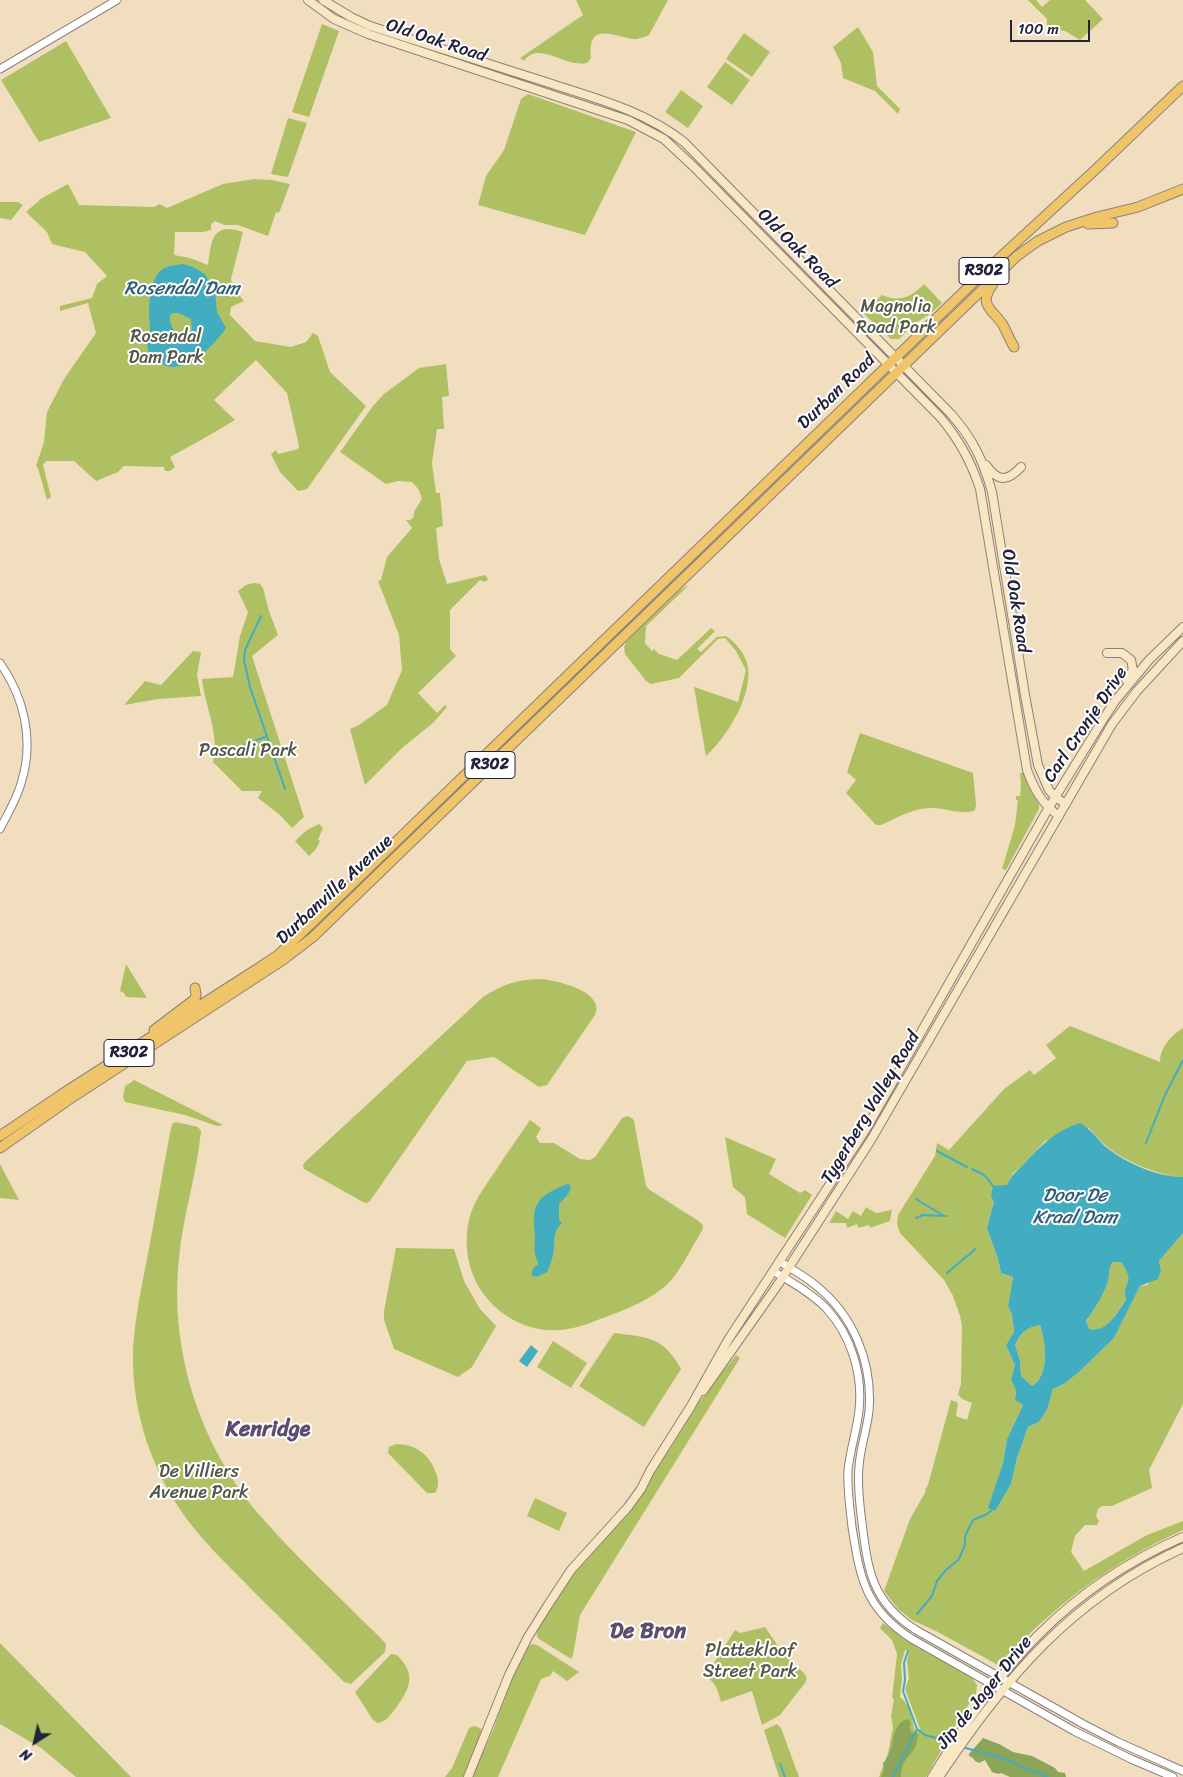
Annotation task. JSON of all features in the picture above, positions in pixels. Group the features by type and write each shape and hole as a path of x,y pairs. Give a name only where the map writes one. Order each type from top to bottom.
{"main road":[{"name":"Old Oak Road","path":"308,0 334,19 368,34 628,120 664,139 678,151 950,429 964,449 973,467 983,501 1027,770 1032,783 1048,809 1059,816"},
{"name":"Old Oak Road","path":"323,0 370,26 597,99 640,114 661,125 684,142 961,426 980,455 992,492 1038,765 1049,790 1055,797 1066,804"},
{"name":"Durban Road","path":"603,641 895,357 1183,86"},
{"name":"R302","path":"1006,266 1028,247 1066,227 1138,207 1183,189"},
{"path":"1066,227 1113,223"},
{"name":"Durban Road","path":"610,648 1006,266"},
{"path":"1006,266 988,291 986,302 990,311 1003,325 1014,347"},
{"path":"980,455 993,474 999,478 1010,477 1021,467"},
{"name":"Carl Cronje Drive","path":"1048,809 1115,701 1149,660 1183,627"},
{"name":"Durbanville Avenue","path":"0,1136 278,955 390,849 603,641"},
{"name":"Carl Cronje Drive","path":"1059,816 1099,744 1125,705 1158,666 1183,641"},
{"name":"Durbanville Avenue","path":"0,1148 297,950 610,648"},
{"path":"1107,653 1125,655 1131,660 1133,665 1132,672 1117,692 1115,701"},
{"path":"1019,725 1024,720 1023,705 1025,695"},
{"path":"1038,765 1049,783 1055,786 1062,785"},
{"name":"Tygerberg Valley Road","path":"468,1777 504,1685 528,1637 564,1580 605,1531 650,1471 691,1406 728,1340 866,1129 1048,809"},
{"name":"Tygerberg Valley Road","path":"691,1406 743,1336 871,1140 1059,816"},
{"path":"128,1053 141,1040 193,1000 196,995 195,988"},
{"name":"Jip de Jager Drive","path":"938,1777 947,1759 993,1685 1040,1633 1083,1596 1135,1561 1183,1537"},
{"name":"Jip de Jager Drive","path":"964,1733 1008,1681 1046,1641 1089,1604 1133,1574 1183,1548"}],"street":[{"path":"0,69 117,0"},
{"path":"0,663 12,681 20,702 26,723 27,749 22,781 17,796 0,829"},
{"path":"779,1261 814,1283 835,1304 855,1334 862,1354 866,1372 869,1409 858,1468 859,1497 868,1567 878,1592 891,1610 911,1626 1085,1725 1183,1771"},
{"path":"772,1272 806,1292 826,1308 840,1327 855,1359 858,1376 859,1409 848,1469 848,1489 858,1564 866,1590 879,1612 900,1631 993,1685 1084,1736 1173,1777"}],"green space":[{"path":"576,0 668,0 649,35 635,39 610,34 597,35 593,39 591,58 587,63 570,62 537,53 530,55 524,61 520,58 583,15"},
{"path":"1028,0 1036,0 1042,7 1050,0 1085,0 1103,19 1080,40 1065,31 1047,29 1047,19"},
{"path":"322,24 339,31 309,117 292,112"},
{"path":"858,27 873,52 877,86 900,109 898,114 875,91 843,78 841,63 833,47"},
{"path":"744,33 770,52 752,77 726,59"},
{"path":"66,41 111,118 39,142 1,80"},
{"path":"725,62 750,80 732,105 707,87"},
{"path":"681,90 703,106 688,128 665,112"},
{"path":"528,94 636,132 585,235 478,205 486,176 504,150 521,99"},
{"path":"288,118 307,123 288,177 271,174"},
{"name":"Rosendal Dam Park","path":"254,179 290,184 279,213 276,212 268,236 238,225 224,225 215,221 211,224 211,230 203,232 175,232 174,255 190,258 208,265 212,242 219,232 225,229 233,229 243,232 231,279 232,286 244,301 231,307 230,315 255,341 291,347 306,342 313,333 318,336 330,372 366,406 307,489 298,491 280,472 271,454 276,450 278,454 298,449 299,446 287,393 256,360 214,400 235,420 170,457 175,467 170,471 165,471 164,467 124,466 118,472 96,481 74,461 46,461 43,465 51,497 47,500 36,466 44,442 47,412 64,379 96,333 88,303 60,311 60,306 92,298 97,284 107,276 85,252 52,244 47,232 26,212 42,198 68,184 79,205 154,207 160,204 167,208 223,184"},
{"path":"0,202 18,202 23,205 11,220 0,218"},
{"name":"Magnolia Road Park","path":"924,284 942,303 930,314 915,323 899,339 891,339 863,313 882,295 894,298 905,297"},
{"path":"446,364 449,396 442,397 444,429 437,429 432,463 436,493 440,493 443,526 436,528 439,559 447,584 485,575 488,579 485,582 480,580 450,610 450,649 456,656 418,693 437,713 445,705 447,707 433,723 402,748 365,785 350,729 359,725 387,705 402,670 399,635 378,581 381,580 387,557 412,528 406,520 413,518 415,510 422,499 419,490 412,482 398,481 386,484 340,452 373,406 384,394 419,368"},
{"name":"Pascali Park","path":"260,584 263,588 278,635 252,656 304,817 292,828 280,815 258,798 262,791 242,791 213,762 215,741 202,679 233,677 240,636 248,612 238,591 246,585"},
{"path":"689,585 646,626 645,643 652,651 654,649 659,654 677,660 711,628 715,631 697,649 701,652 717,637 726,636 736,644 747,663 747,688 743,701 722,738 706,756 694,687 738,702 746,670 736,651 725,638 718,639 679,678 651,684 646,681 625,654 624,647 626,642 681,589"},
{"path":"193,651 201,652 197,675 201,696 158,699 124,705 145,681 161,685"},
{"path":"860,733 973,773 975,810 966,812 938,808 919,809 881,825 876,825 846,793 856,780 847,772"},
{"path":"1020,773 1025,773 1028,786 1039,804 1039,809 1006,870 1002,869 1015,825 1018,800 1016,800 1016,796 1020,796 1021,787"},
{"path":"319,824 323,828 318,840 320,841 316,849 309,856 295,841 307,830"},
{"path":"126,964 147,998 126,997 120,991"},
{"path":"540,979 577,988 593,999 596,1007 595,1015 547,1085 539,1087 494,1057 467,1061 367,1203 304,1169 303,1165 305,1162 483,997 496,989 510,984 524,980"},
{"path":"1070,1026 1160,1062 1162,1051 1167,1042 1183,1028 1183,1177 1153,1171 1131,1162 1112,1151 1089,1128 1045,1141 1013,1173 1007,1185 994,1202 987,1228 1001,1273 1013,1277 1008,1306 1012,1314 1014,1332 1006,1345 1015,1365 1011,1379 1016,1391 1015,1400 1023,1405 1007,1439 1003,1463 989,1508 994,1511 1011,1484 1017,1458 1028,1427 1039,1422 1047,1410 1053,1389 1064,1384 1079,1372 1114,1338 1140,1286 1147,1285 1161,1270 1159,1261 1183,1233 1183,1404 1149,1470 1152,1488 1112,1506 1102,1506 1098,1509 1096,1516 1099,1521 1097,1525 1085,1525 1075,1536 1071,1552 1084,1571 1147,1535 1183,1521 1183,1530 1132,1556 1085,1587 1041,1623 998,1665 912,1620 898,1609 884,1591 910,1519 926,1491 951,1400 958,1404 956,1416 967,1420 972,1403 962,1399 958,1394 961,1384 962,1326 953,1296 944,1280 900,1233 897,1224 898,1215 935,1156 937,1143 949,1150 1004,1089 1030,1070 1034,1075 1056,1058 1046,1045"},
{"path":"132,1079 223,1125 217,1126 185,1115 125,1102 123,1097 125,1086 133,1081"},
{"path":"627,1116 634,1121 646,1186 700,1222 703,1226 702,1231 680,1269 669,1282 652,1296 632,1306 579,1327 568,1329 540,1329 514,1320 492,1304 483,1294 470,1266 467,1250 468,1224 478,1198 530,1120 541,1128 536,1137 540,1143 554,1143 580,1159 590,1160 595,1157 622,1118"},
{"name":"De Villiers Avenue Park","path":"176,1122 198,1127 201,1131 181,1242 177,1294 179,1329 185,1364 194,1398 207,1431 223,1462 242,1492 286,1544 386,1644 385,1652 351,1684 344,1682 230,1568 197,1532 164,1483 146,1440 140,1418 133,1372 134,1338 140,1293 170,1133 172,1124"},
{"path":"725,1137 776,1159 769,1174 800,1193 805,1190 812,1195 785,1238 747,1214 745,1197 733,1187"},
{"path":"0,1164 19,1200 0,1198"},
{"path":"866,1207 876,1213 892,1210 890,1221 870,1228 869,1225 858,1228 857,1224 847,1228 846,1223 829,1223 836,1211 848,1219 853,1211 861,1216"},
{"path":"396,1248 454,1249 464,1281 480,1309 496,1326 472,1367 458,1377 394,1349 384,1320 384,1311"},
{"path":"1113,1262 1121,1262 1126,1269 1128,1279 1125,1289 1126,1300 1106,1325 1096,1330 1089,1329 1086,1322 1104,1292"},
{"path":"1040,1325 1045,1349 1044,1366 1038,1381 1032,1386 1021,1376 1020,1361 1015,1345 1024,1331"},
{"path":"614,1333 654,1340 668,1350 681,1369 644,1427 579,1386"},
{"path":"553,1341 587,1363 571,1388 537,1367"},
{"path":"736,1355 740,1358 580,1615 571,1659 539,1639 537,1629 577,1568 655,1469 668,1448 670,1449 699,1402"},
{"path":"396,1444 416,1448 430,1461 438,1478 438,1486 435,1493 427,1493 388,1453 389,1447"},
{"path":"535,1498 567,1513 559,1531 527,1516"},
{"path":"883,1623 906,1640 972,1678 977,1685 976,1693 926,1777 879,1777 888,1753 893,1728 891,1716 897,1654 892,1640 880,1628","holes":["905,1650 909,1652 907,1661 909,1678 905,1689 920,1729 917,1732 915,1732 909,1708 900,1697 901,1665"]},
{"name":"Plattekloof Street Park","path":"765,1627 785,1656 807,1678 780,1715 762,1725 752,1691 721,1702 716,1687 704,1676 703,1670 712,1666 735,1630 740,1633"},
{"path":"0,1643 131,1777 76,1777 41,1748 0,1724"},
{"path":"532,1644 537,1645 579,1672 567,1681 553,1671 550,1676 541,1679 498,1777 471,1777 494,1728 520,1658"},
{"path":"391,1654 397,1655 407,1669 409,1675 408,1688 390,1715 378,1723 373,1720 355,1692"},
{"path":"908,1719 911,1723 909,1727 912,1733 917,1733 918,1735 915,1748 904,1763 901,1777 881,1777 884,1770 883,1763 890,1751 896,1729 903,1721"},
{"path":"777,1724 781,1728 799,1777 779,1777 764,1730"},
{"path":"474,1726 480,1728 483,1732 465,1777 445,1777 452,1768 469,1728"},
{"path":"983,1738 1013,1752 1032,1756 1055,1768 1058,1772 1065,1773 1066,1777 1010,1777 992,1772 985,1760 979,1763 969,1756"}],"water":[{"name":"Rosendal Dam","path":"183,264 205,274 215,293 217,312 226,328 205,352 195,359 175,367 166,366 149,352 147,347 150,330 150,294 157,274 167,267","holes":["178,313 191,319 192,330 183,337 175,331 170,322 170,315"]},
{"name":"Door De Kraal Dam","path":"1080,1123 1084,1125 1106,1147 1132,1164 1163,1175 1183,1177 1183,1233 1159,1261 1161,1270 1158,1279 1140,1286 1114,1338 1079,1372 1064,1384 1053,1389 1047,1410 1039,1422 1028,1427 1017,1458 1011,1484 995,1511 988,1508 1003,1463 1007,1439 1023,1405 1015,1400 1016,1391 1011,1379 1015,1365 1006,1345 1014,1332 1012,1314 1008,1306 1013,1277 1001,1273 987,1228 994,1202 991,1196 993,1186 1007,1185 1014,1173 1042,1145 1056,1134","holes":["1113,1262 1121,1262 1126,1269 1128,1275 1125,1289 1126,1300 1107,1325 1102,1328 1089,1329 1086,1321 1104,1292","1040,1325 1045,1349 1044,1367 1038,1381 1032,1386 1021,1376 1020,1361 1015,1345 1024,1331"]},
{"path":"567,1184 570,1185 570,1190 559,1204 559,1220 562,1223 555,1234 552,1259 547,1272 536,1277 531,1275 534,1267 538,1265 535,1254 534,1215 536,1208 543,1197"},
{"path":"531,1345 538,1351 527,1367 519,1361"}],"waterway":[{"path":"261,616 245,650 244,660 250,687 285,789"},
{"path":"238,748 267,736"},
{"path":"1146,1143 1165,1095 1183,1060"},
{"path":"937,1151 967,1167"},
{"path":"972,1169 980,1173"},
{"path":"981,1173 993,1186"},
{"path":"916,1199 944,1216"},
{"path":"916,1218 923,1215 941,1216"},
{"path":"969,1255 975,1249"},
{"path":"947,1273 967,1256"},
{"path":"917,1614 932,1596 937,1581 959,1559 965,1545 965,1536 973,1520 992,1510"},
{"path":"893,1777 917,1729 903,1691 905,1680 904,1663 908,1651"},
{"path":"917,1729 925,1735 951,1742"},
{"path":"962,1747 1002,1758 1047,1777"},
{"path":"780,1764 785,1777"}],"district":[{"name":"Kenridge","path":"268,1430"},
{"name":"De Bron","path":"648,1632"}]}
